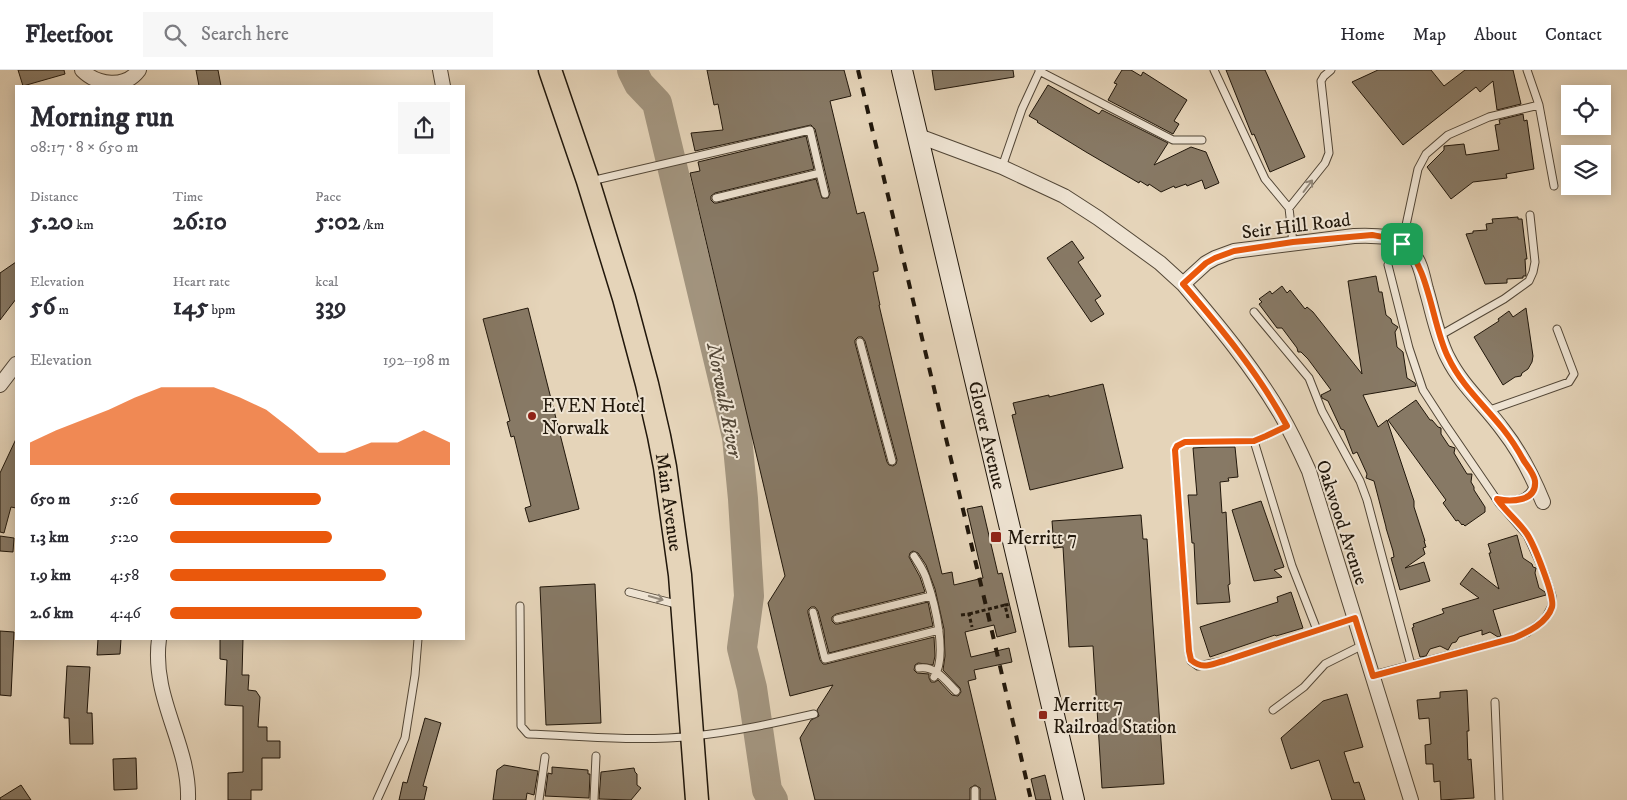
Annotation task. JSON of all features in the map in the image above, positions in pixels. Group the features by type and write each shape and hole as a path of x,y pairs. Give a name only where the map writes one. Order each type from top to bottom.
{"main road":[{"name":"Main Avenue","path":"550,70 588,181 626,306 658,429 672,512 682,605 696,800"}],"street":[{"path":"82,70 94,80 109,84 127,83 139,70"},
{"path":"440,70 443,85"},
{"name":"Glover Avenue","path":"902,70 1074,800"},
{"path":"916,134 1002,167 1064,196 1160,263 1183,284"},
{"name":"Seir Hill Road","path":"1183,284 1206,263 1226,253 1293,242 1372,235 1388,237 1402,244"},
{"path":"1402,244 1414,256 1422,273 1439,336 1448,358 1456,372 1486,411 1503,429 1530,471 1543,502"},
{"name":"Oakwood Avenue","path":"1183,284 1236,349 1265,390 1287,426 1309,471 1411,800"},
{"path":"0,385 15,365"},
{"path":"159,640 159,677 179,744 188,800"}],"lane":[{"path":"1002,167 1022,109 1039,70 1173,140 1202,140"},
{"path":"1214,70 1265,179 1290,208 1293,242"},
{"path":"1290,208 1325,163 1329,153 1322,82 1324,76 1331,70"},
{"path":"1528,70 1539,105 1554,186"},
{"path":"1402,244 1418,169 1426,154 1448,135 1489,117 1539,105"},
{"path":"588,181 810,130 825,194"},
{"path":"716,198 820,172"},
{"path":"1439,336 1504,299 1529,280 1535,262 1530,215"},
{"path":"1373,676 1514,638 1528,632 1545,619 1552,606 1552,596 1545,574 1528,535 1497,499 1444,424 1423,390 1409,348 1388,265"},
{"path":"1254,312 1309,378 1322,411 1360,481 1367,500 1411,665"},
{"path":"1486,411 1569,382 1574,374 1557,329"},
{"path":"860,342 892,461"},
{"path":"1287,426 1254,441 1185,442 1177,446 1175,450 1191,660 1198,666 1206,666 1355,618"},
{"path":"1254,441 1292,566 1317,630"},
{"path":"1497,499 1510,502 1528,496 1535,482"},
{"path":"914,556 927,579 941,637 936,675"},
{"path":"629,592 682,605"},
{"path":"837,619 931,596"},
{"path":"520,606 521,726 528,734 629,738 691,737 729,732 814,714"},
{"path":"812,612 825,659 939,630"},
{"path":"377,800 406,738 418,640"},
{"path":"1273,710 1304,687 1325,664 1363,645"},
{"path":"919,668 925,667 956,691"},
{"path":"1495,702 1499,800"},
{"path":"594,800 596,756"},
{"path":"539,800 545,757"},
{"path":"975,790 975,800"}],"path":[{"path":"961,615 1005,605 1008,618"},
{"path":"969,614 972,627"}],"building":[{"path":"18,70 64,70 65,74 23,85"},
{"path":"196,70 218,70 221,85 199,85"},
{"path":"707,70 844,70 851,96 830,101 857,214 864,212 878,268 878,271 873,272 879,305 942,574 952,572 954,585 983,578 967,509 982,506 998,574 1002,573 1016,632 997,637 994,625 965,632 971,657 1009,648 1012,662 974,670 976,679 968,681 996,800 980,800 980,788 975,785 970,788 970,800 815,800 800,738 811,720 819,716 817,710 833,685 790,696 768,603 785,576 690,173 700,171 698,162 806,136 814,169 715,193 711,196 711,200 717,203 816,179 822,198 828,198 830,193 815,129 811,125 695,151 691,133 723,130 718,104 714,105","holes":["858,337 862,337 865,341 897,460 893,466 887,462 855,343","913,551 918,553 926,565 935,589 944,629 945,656 943,670 960,688 961,692 958,696 952,695 938,680 931,682 929,674 917,673 914,670 915,665 918,663 933,665 935,656 934,637 826,664 823,664 820,660 808,613 811,607 815,607 818,611 829,653 933,626 928,602 838,624 832,621 832,617 836,614 925,592 920,577 909,557"]},
{"path":"932,70 1013,70 1014,77 935,90"},
{"path":"1122,70 1131,70 1141,76 1143,72 1187,100 1174,121 1179,124 1173,134 1108,100 1117,84 1114,83"},
{"path":"1226,70 1265,70 1305,157 1270,172 1254,134 1252,135"},
{"path":"1378,70 1431,70 1444,86 1465,70 1513,70 1521,104 1497,110 1493,81 1480,92 1476,87 1403,145 1352,82"},
{"path":"1048,85 1099,114 1102,110 1168,143 1154,165 1191,147 1206,152 1219,183 1205,189 1202,180 1187,186 1186,184 1175,188 1174,186 1161,192 1149,184 1148,186 1140,181 1139,183 1029,116"},
{"path":"1523,114 1524,121 1527,120 1534,169 1506,174 1507,178 1473,182 1451,199 1427,167 1444,150 1444,146 1464,144 1466,155 1499,150 1495,125 1500,124 1499,120"},
{"path":"1518,217 1518,219 1522,219 1527,259 1525,259 1526,276 1523,276 1523,278 1507,279 1507,283 1485,284 1466,234 1473,233 1473,231 1487,230 1486,224 1493,223 1492,219"},
{"path":"1072,241 1084,258 1078,262 1101,296 1095,300 1104,314 1091,322 1047,258"},
{"path":"15,263 15,300 0,320 0,273"},
{"path":"1376,276 1379,292 1382,292 1386,315 1398,327 1395,332 1397,347 1403,352 1407,378 1415,383 1416,386 1363,395 1378,427 1387,420 1425,541 1426,547 1423,548 1425,554 1405,568 1424,562 1430,581 1400,590 1391,558 1394,557 1393,551 1374,481 1366,478 1367,474 1357,452 1353,454 1344,430 1341,429 1328,401 1322,398 1321,395 1331,390 1308,359 1301,352 1298,352 1282,328 1277,328 1259,304 1262,302 1259,299 1270,291 1272,294 1282,286 1287,293 1290,290 1305,309 1307,307 1313,312 1362,374 1348,281"},
{"name":"EVEN Hotel Norwalk","path":"528,308 579,509 529,522 525,508 531,506 514,436 511,437 507,422 510,421 483,319"},
{"path":"1526,308 1533,356 1532,362 1521,376 1515,377 1503,385 1474,337 1499,321 1498,319 1509,311 1513,317"},
{"path":"1103,384 1123,468 1030,490 1012,415 1016,414 1013,403 1049,395 1049,397"},
{"path":"1416,400 1430,420 1441,428 1441,434 1449,446 1455,448 1454,453 1467,474 1472,474 1471,482 1474,490 1485,507 1485,512 1465,526 1458,520 1456,521 1443,503 1446,500 1388,420"},
{"path":"15,441 15,508 11,507 4,533 0,532 0,473"},
{"path":"1235,447 1238,477 1228,478 1229,481 1220,482 1222,513 1226,512 1230,602 1197,604 1194,543 1192,543 1188,495 1197,495 1193,448"},
{"path":"1261,501 1284,567 1274,570 1282,577 1254,581 1232,510"},
{"path":"1141,515 1143,539 1147,539 1164,784 1102,788 1093,646 1069,647 1063,547 1054,548 1052,521"},
{"path":"1517,535 1523,558 1536,568 1535,573 1539,588 1546,595 1493,610 1501,636 1498,637 1490,632 1482,635 1482,630 1459,637 1448,650 1440,646 1430,649 1426,656 1420,657 1412,628 1414,627 1413,624 1444,613 1442,609 1479,598 1460,584 1472,568 1499,589 1488,544"},
{"path":"0,536 14,538 13,552 0,551"},
{"path":"595,584 601,723 546,725 540,587"},
{"path":"1291,592 1303,628 1275,635 1210,657 1200,627 1278,602 1277,597"},
{"path":"0,631 14,632 11,696 0,695"},
{"path":"98,640 121,640 120,654 97,655"},
{"path":"220,640 243,640 242,675 249,675 248,690 256,691 260,697 258,727 267,727 267,741 280,741 280,758 262,758 262,790 251,790 251,800 228,800 228,773 243,772 243,706 225,705 227,660 220,659"},
{"path":"67,666 90,667 87,713 92,713 93,744 70,744 69,718 64,718"},
{"path":"1467,690 1468,760 1471,759 1474,798 1441,800 1440,781 1434,782 1433,764 1426,764 1425,745 1431,744 1429,718 1419,719 1417,700 1440,698 1440,692"},
{"path":"1347,694 1363,747 1344,752 1354,783 1359,782 1365,800 1332,800 1319,760 1291,769 1281,738 1323,701"},
{"path":"425,718 441,723 423,786 427,787 424,800 399,800 403,782 407,783"},
{"path":"136,758 137,789 114,790 113,759"},
{"path":"504,765 538,771 534,795 527,793 526,800 493,800 497,770"},
{"path":"552,767 588,770 588,774 590,774 589,798 545,796 548,773 552,774"},
{"path":"634,768 637,774 637,785 641,788 631,800 599,799 601,772"},
{"path":"1045,775 1051,800 1036,800 1031,779"},
{"path":"21,785 31,800 0,800 0,798"}],"waterway":[{"name":"Norwalk River","path":"632,70 639,84 657,103 737,437 749,596 742,648 752,688 767,790 773,800"}],"railway":[{"path":"858,70 1031,800"}],"place":[{"name":"EVEN Hotel Norwalk","path":"532,416"},
{"name":"Merritt 7","path":"996,537"},
{"name":"Merritt 7 Railroad Station","path":"1043,715"}],"route":[{"path":"1372,235 1388,237 1402,244 1414,256 1422,273 1440,340 1448,358 1468,388 1503,429 1535,482 1528,496 1510,502 1497,499 1528,535 1545,574 1552,596 1552,606 1545,619 1528,632 1514,638 1373,676 1355,618 1224,661 1206,666 1198,666 1191,660 1189,651 1175,450 1177,446 1185,442 1254,441 1287,426 1280,412 1236,349 1183,284 1206,263 1234,251 1293,242 1372,235"}]}
